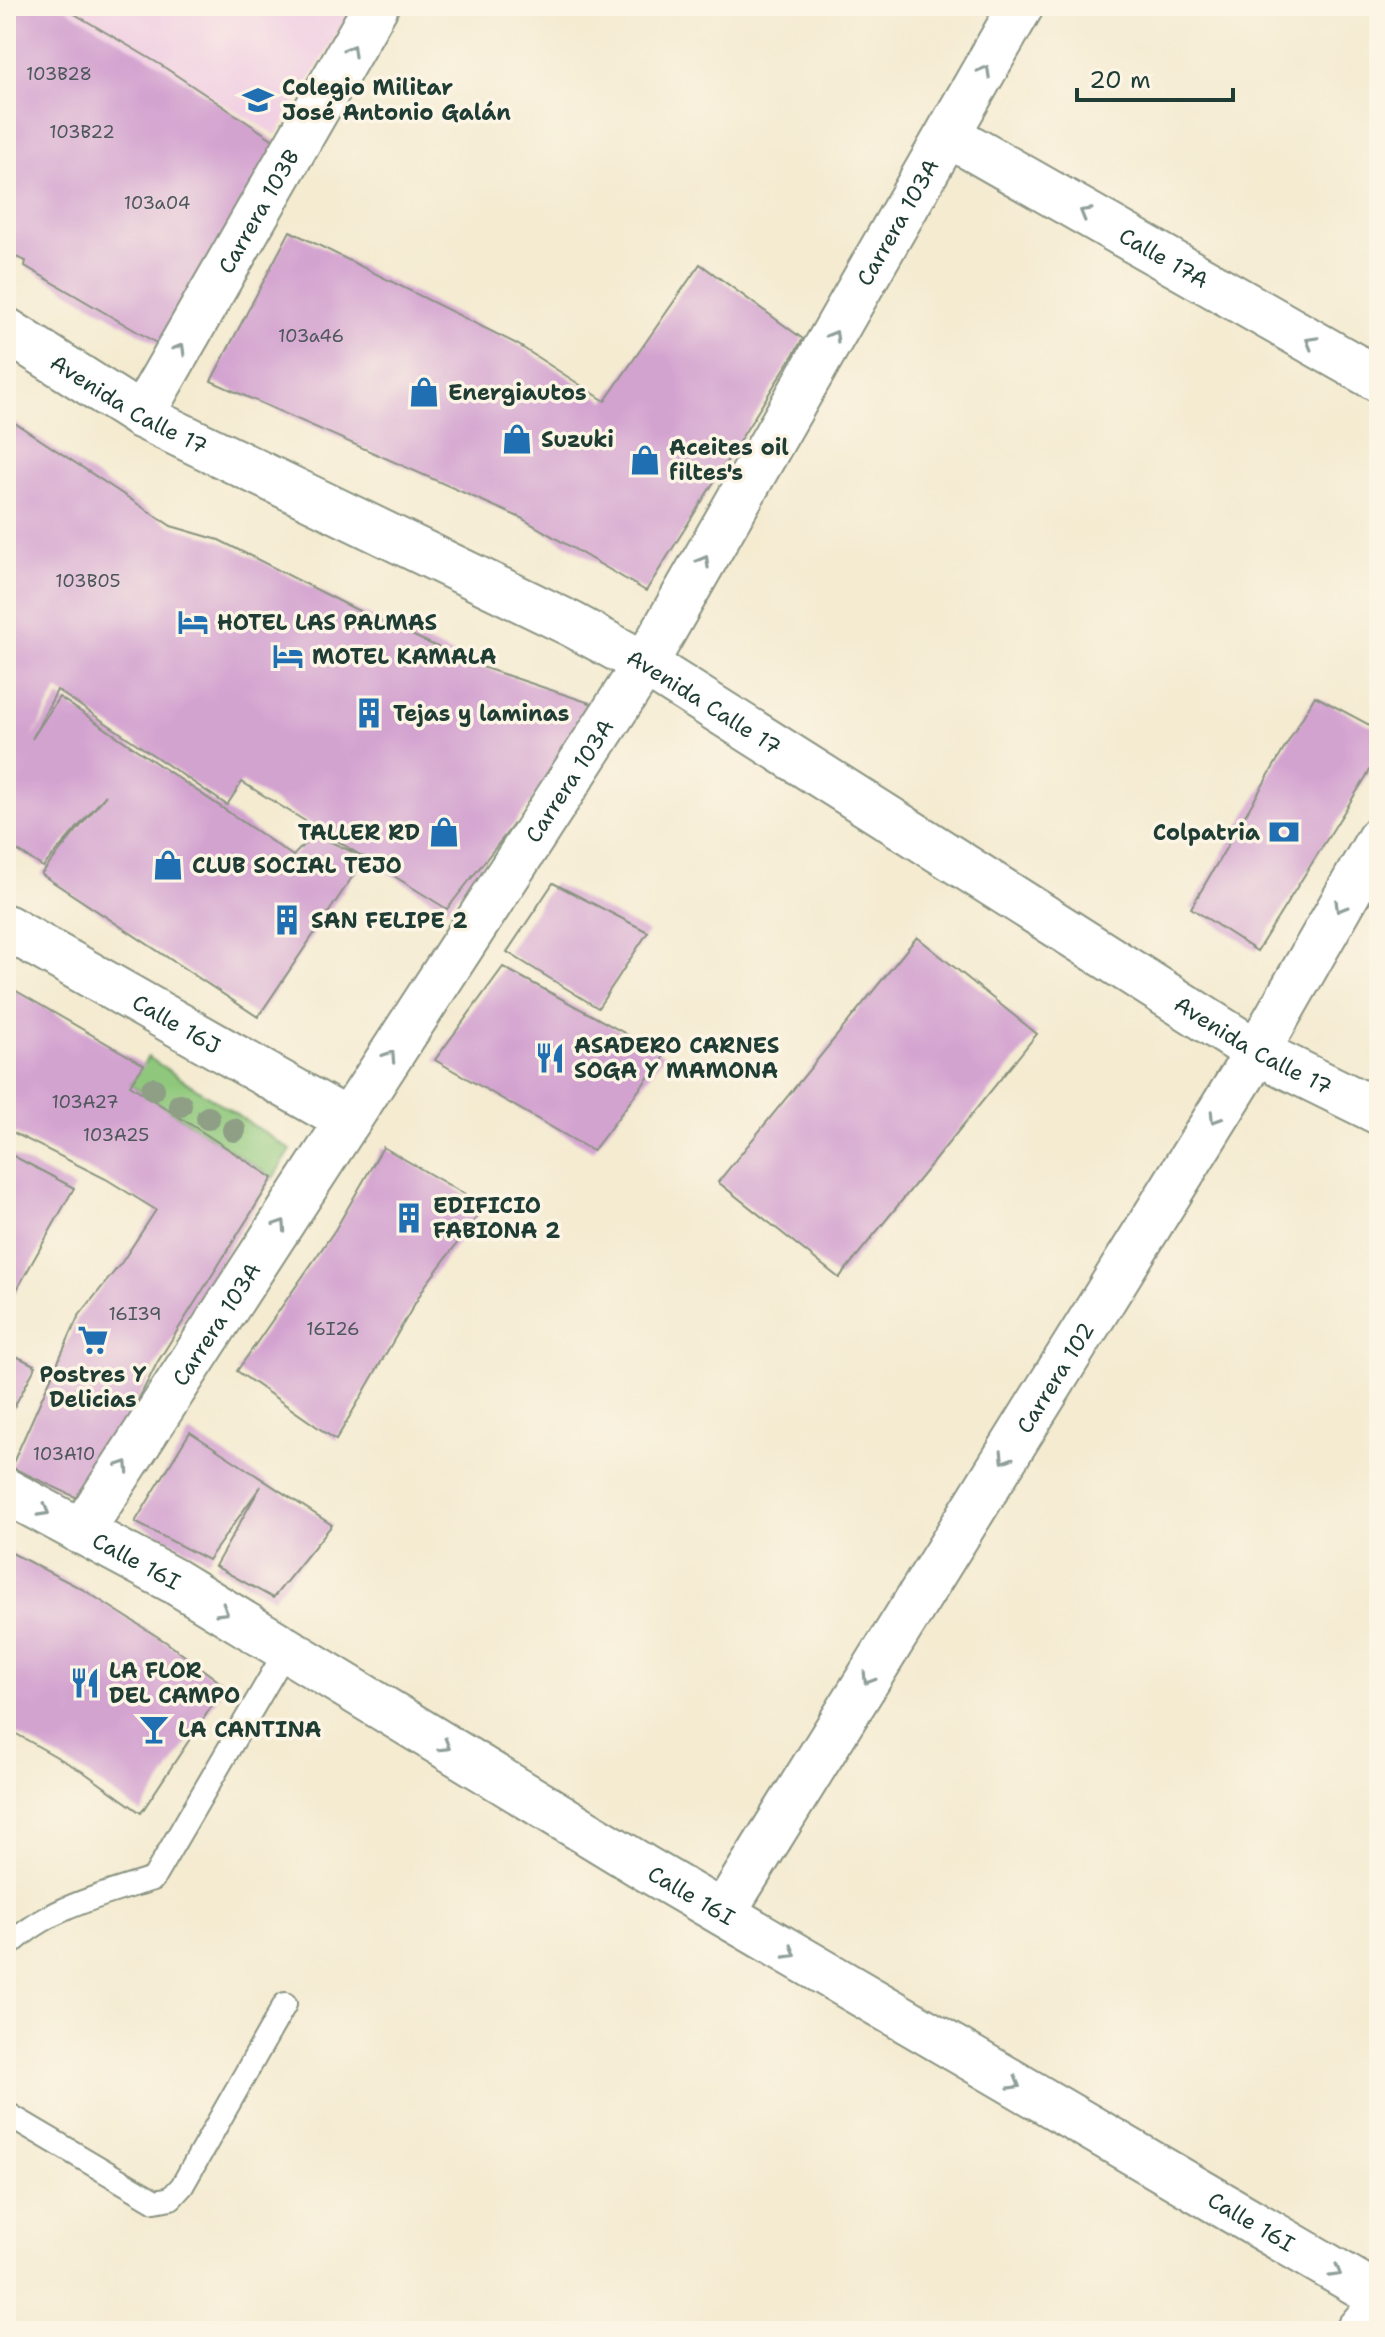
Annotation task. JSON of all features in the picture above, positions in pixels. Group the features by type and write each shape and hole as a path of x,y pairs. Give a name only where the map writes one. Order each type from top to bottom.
{"street":[{"name":"Carrera 103B","path":"141,416 376,6"},
{"name":"Carrera 103A","path":"81,1532 645,664 950,136 1021,6"},
{"name":"Calle 17A","path":"950,136 1379,380"},
{"name":"Avenida Calle 17","path":"6,330 141,416 571,624 645,664 1257,1052 1379,1112"},
{"name":"Carrera 102","path":"723,1913 1257,1052 1379,839"},
{"name":"Calle 16J","path":"6,927 348,1121"},
{"name":"Calle 16I","path":"6,1491 174,1581 723,1913 1379,2296"},
{"path":"1358,2331 1379,2306"}],"lane":[{"path":"6,1949 24,1930 85,1900 153,1879 287,1649"},
{"path":"6,2113 155,2201 171,2198 182,2186 285,2004"}],"shaded area":[{"name":"Colegio Militar José Antonio Galán","path":"61,6 355,6 276,135"}],"green space":[{"path":"148,1057 291,1150 273,1178 130,1085"}],"building":[{"path":"6,6 61,6 161,65 281,145 165,348 25,266 26,261 6,253"},
{"path":"290,231 517,344 605,401 700,264 803,339 646,591 521,518 211,381"},
{"path":"6,417 171,526 219,540 355,609 479,666 593,704 529,805 447,909 365,858 258,1017 41,874 106,795 43,867 6,843","holes":["57,690 227,805 242,782 365,858 314,834 293,856 59,697 32,739"]},
{"name":"Colpatria","path":"1315,696 1379,730 1379,756 1257,951 1191,908"},
{"path":"553,883 648,932 598,1008 507,952"},
{"path":"917,937 1037,1034 839,1278 718,1182"},
{"name":"ASADERO CARNES SOGA Y MAMONA","path":"503,967 665,1055 593,1151 435,1060"},
{"path":"6,985 144,1065 130,1085 273,1178 157,1363 86,1502 11,1467 78,1317 122,1262 156,1210 106,1179 6,1129"},
{"path":"383,1147 485,1206 425,1286 336,1440 237,1371 335,1230"},
{"path":"6,1152 74,1188 6,1309"},
{"path":"6,1351 36,1366 6,1422"},
{"path":"190,1432 332,1525 273,1598 215,1566 261,1486 208,1560 135,1522"},
{"path":"6,1550 84,1590 166,1642 225,1686 141,1813 85,1773 6,1728"}],"place":[{"name":"Colegio Militar José Antonio Galán","path":"258,100"},
{"name":"Energiautos","path":"424,392"},
{"name":"Suzuki","path":"517,439"},
{"name":"Aceites oil filtes's","path":"645,460"},
{"name":"HOTEL LAS PALMAS","path":"193,622"},
{"name":"MOTEL KAMALA","path":"288,656"},
{"name":"Tejas y laminas","path":"369,713"},
{"name":"TALLER RD","path":"444,832"},
{"name":"Colpatria","path":"1284,832"},
{"name":"CLUB SOCIAL TEJO","path":"168,865"},
{"name":"SAN FELIPE 2","path":"287,920"},
{"name":"ASADERO CARNES SOGA Y MAMONA","path":"550,1058"},
{"name":"EDIFICIO FABIONA 2","path":"409,1218"},
{"name":"Postres Y Delicias","path":"93,1340"},
{"name":"LA FLOR DEL CAMPO","path":"85,1683"},
{"name":"LA CANTINA","path":"154,1729"}]}
